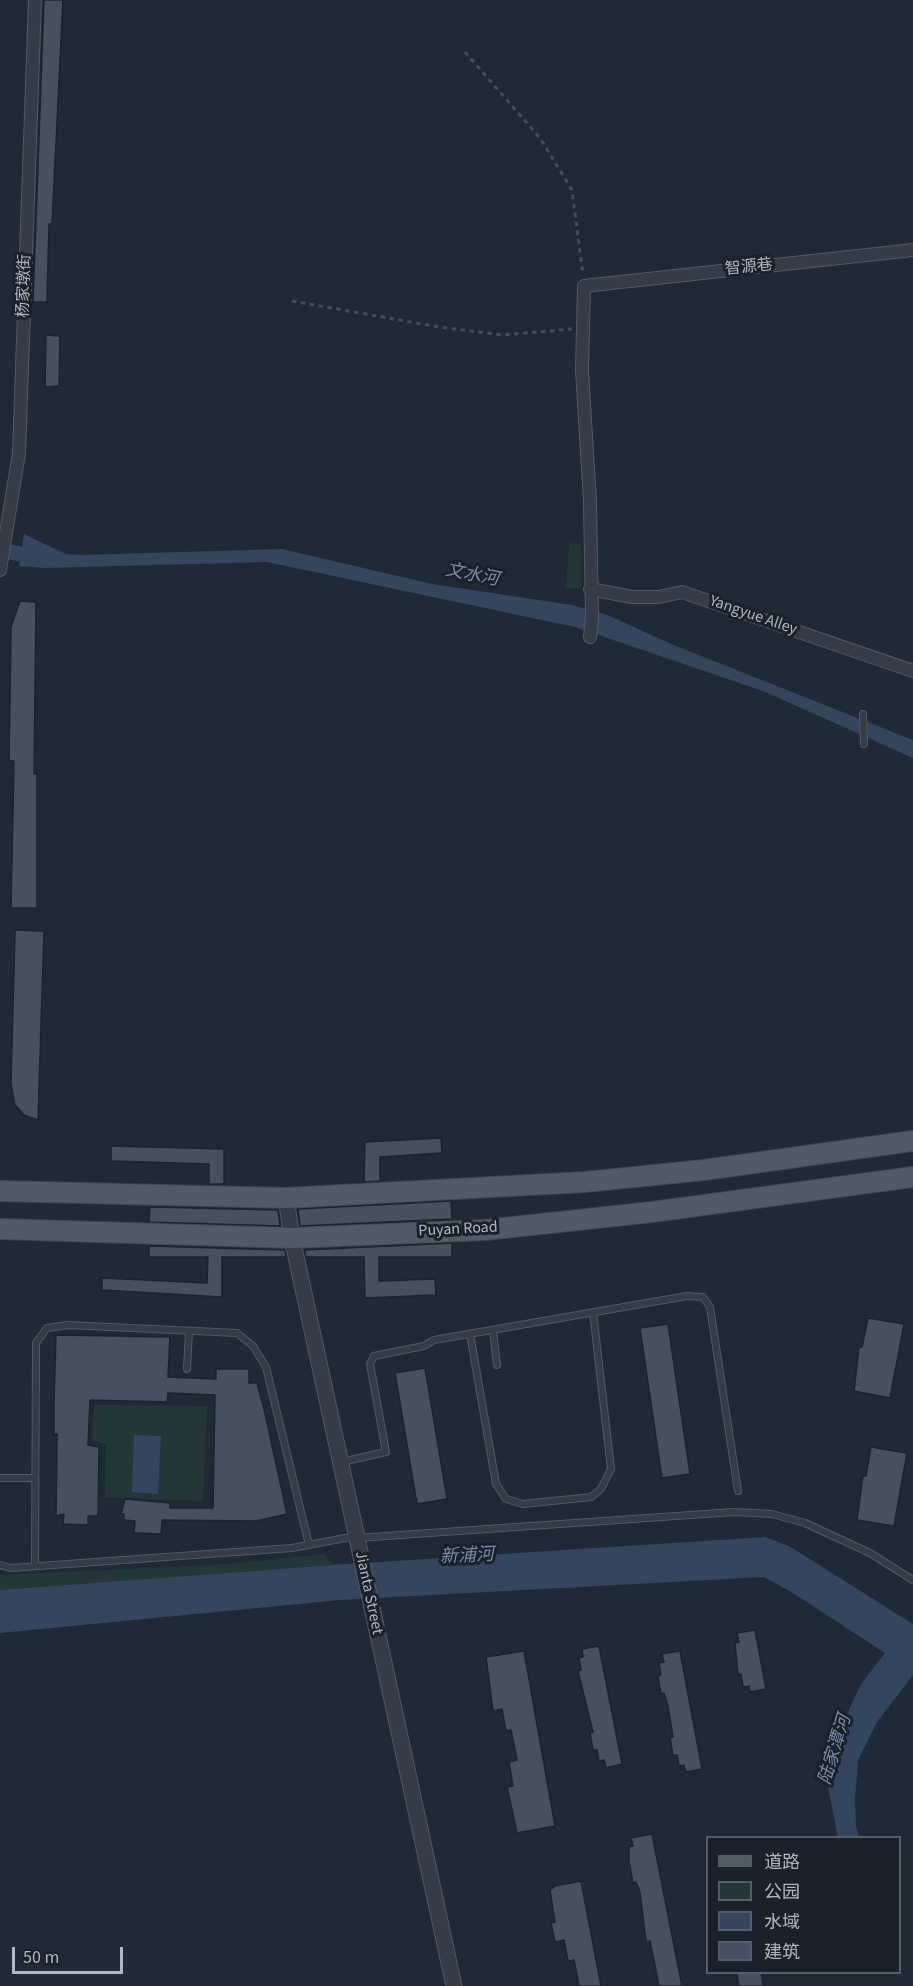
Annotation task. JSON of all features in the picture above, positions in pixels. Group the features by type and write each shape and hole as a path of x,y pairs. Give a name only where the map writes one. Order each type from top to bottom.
{"main road":[{"path":"0,1191 286,1198 585,1182 705,1170 913,1141"},
{"name":"Puyan Road","path":"0,1229 292,1238 485,1230 652,1212 913,1177"}],"street":[{"name":"杨家墩街","path":"0,570 19,453 35,0"},
{"name":"智源巷","path":"584,286 913,250"},
{"path":"584,286 582,370 589,473 592,605 590,637"},
{"name":"Yangyue Alley","path":"590,589 632,597 659,597 682,592 913,670"},
{"name":"Jianta Street","path":"286,1198 292,1238 370,1606 454,1986"}],"lane":[{"path":"863,714 864,744"},
{"path":"340,1462 386,1452 370,1364 375,1356 424,1346 434,1340 687,1296 703,1297 710,1307 738,1491"},
{"path":"470,1334 495,1484 506,1499 523,1504 591,1497 601,1489 611,1469 593,1312"},
{"path":"35,1566 36,1343 47,1328 68,1325 237,1333 253,1346 266,1367 309,1545"},
{"path":"187,1369 189,1330"},
{"path":"493,1330 497,1365"},
{"path":"0,1478 35,1478"},
{"path":"0,1565 11,1568 292,1548 356,1537 734,1512 772,1514 805,1523 842,1540 913,1580"}],"path":[{"path":"465,52 540,138 572,190 584,286"},
{"path":"292,302 439,327 502,335 583,328"}],"green space":[{"path":"569,543 581,544 581,588 566,589"},
{"path":"94,1405 207,1406 203,1501 105,1497 106,1444 92,1441"},
{"path":"325,1554 333,1565 0,1590 0,1575 227,1564"}],"water":[{"path":"24,534 66,554 81,555 282,549 432,584 572,605 607,615 676,646 913,740 913,758 763,691 575,627 267,562 45,568 19,566"},
{"path":"134,1435 161,1436 158,1494 132,1492"},
{"path":"765,1537 789,1546 913,1624 913,1675 877,1722 858,1760 855,1799 859,1836 838,1836 828,1787 834,1747 847,1714 861,1684 885,1653 793,1593 764,1577 340,1600 0,1633 0,1590 333,1565"}],"building":[{"path":"44,0 63,0 52,224 49,224 47,302 33,302"},
{"path":"46,335 60,336 59,386 45,387"},
{"path":"20,601 36,602 34,774 37,774 37,908 11,908 14,761 9,761 11,627"},
{"path":"15,930 44,931 38,1120 24,1115 15,1105 11,1084"},
{"path":"441,1138 442,1153 380,1157 380,1181 364,1182 365,1142"},
{"path":"111,1146 224,1149 224,1184 209,1184 209,1164 111,1161"},
{"path":"451,1201 452,1219 300,1226 298,1209"},
{"path":"150,1207 278,1210 280,1226 149,1222"},
{"path":"452,1243 452,1257 379,1257 379,1281 435,1279 436,1295 365,1298 364,1257 306,1257 304,1250"},
{"path":"149,1246 285,1250 286,1257 222,1257 222,1297 102,1290 102,1278 207,1283 208,1257 149,1257"},
{"path":"868,1318 904,1324 890,1398 854,1391 859,1347 862,1347"},
{"path":"668,1324 690,1474 662,1478 640,1328"},
{"path":"56,1335 170,1337 168,1377 216,1379 216,1369 249,1369 249,1383 257,1383 264,1409 287,1514 256,1521 162,1520 161,1534 134,1533 135,1521 124,1520 124,1514 121,1514 125,1499 170,1503 170,1508 213,1508 215,1395 168,1393 167,1402 90,1400 88,1445 99,1447 98,1516 88,1516 88,1525 63,1524 64,1514 56,1516 57,1434 54,1434 54,1400"},
{"path":"425,1368 447,1499 417,1504 395,1373"},
{"path":"871,1447 907,1453 894,1526 857,1520 863,1476 866,1476"},
{"path":"755,1630 766,1689 750,1692 749,1686 743,1687 741,1674 738,1675 735,1643 739,1642 737,1633"},
{"path":"599,1646 622,1764 606,1768 604,1760 599,1761 597,1750 593,1750 590,1733 593,1732 578,1671 581,1670 579,1658 583,1657 582,1649"},
{"path":"524,1651 555,1826 517,1833 507,1787 513,1786 509,1762 517,1760 511,1730 506,1731 502,1709 493,1711 486,1657"},
{"path":"680,1651 702,1769 686,1772 684,1765 679,1766 677,1755 673,1755 670,1738 673,1737 668,1706 664,1693 661,1694 658,1676 661,1675 659,1663 664,1662 662,1654"},
{"path":"652,1834 682,1986 659,1986 650,1941 646,1942 640,1892 636,1882 633,1883 629,1861 629,1847 633,1846 631,1838"},
{"path":"581,1881 601,1986 579,1986 574,1960 568,1961 564,1940 555,1942 551,1923 555,1922 550,1890 555,1886"},
{"path":"761,1974 763,1986 739,1986 737,1975"}],"waterway":[{"name":"文水河","path":"0,550 41,558"}],"water label":[{"name":"新浦河","path":"467,1557"},
{"name":"陆家潭河","path":"836,1750"}]}
